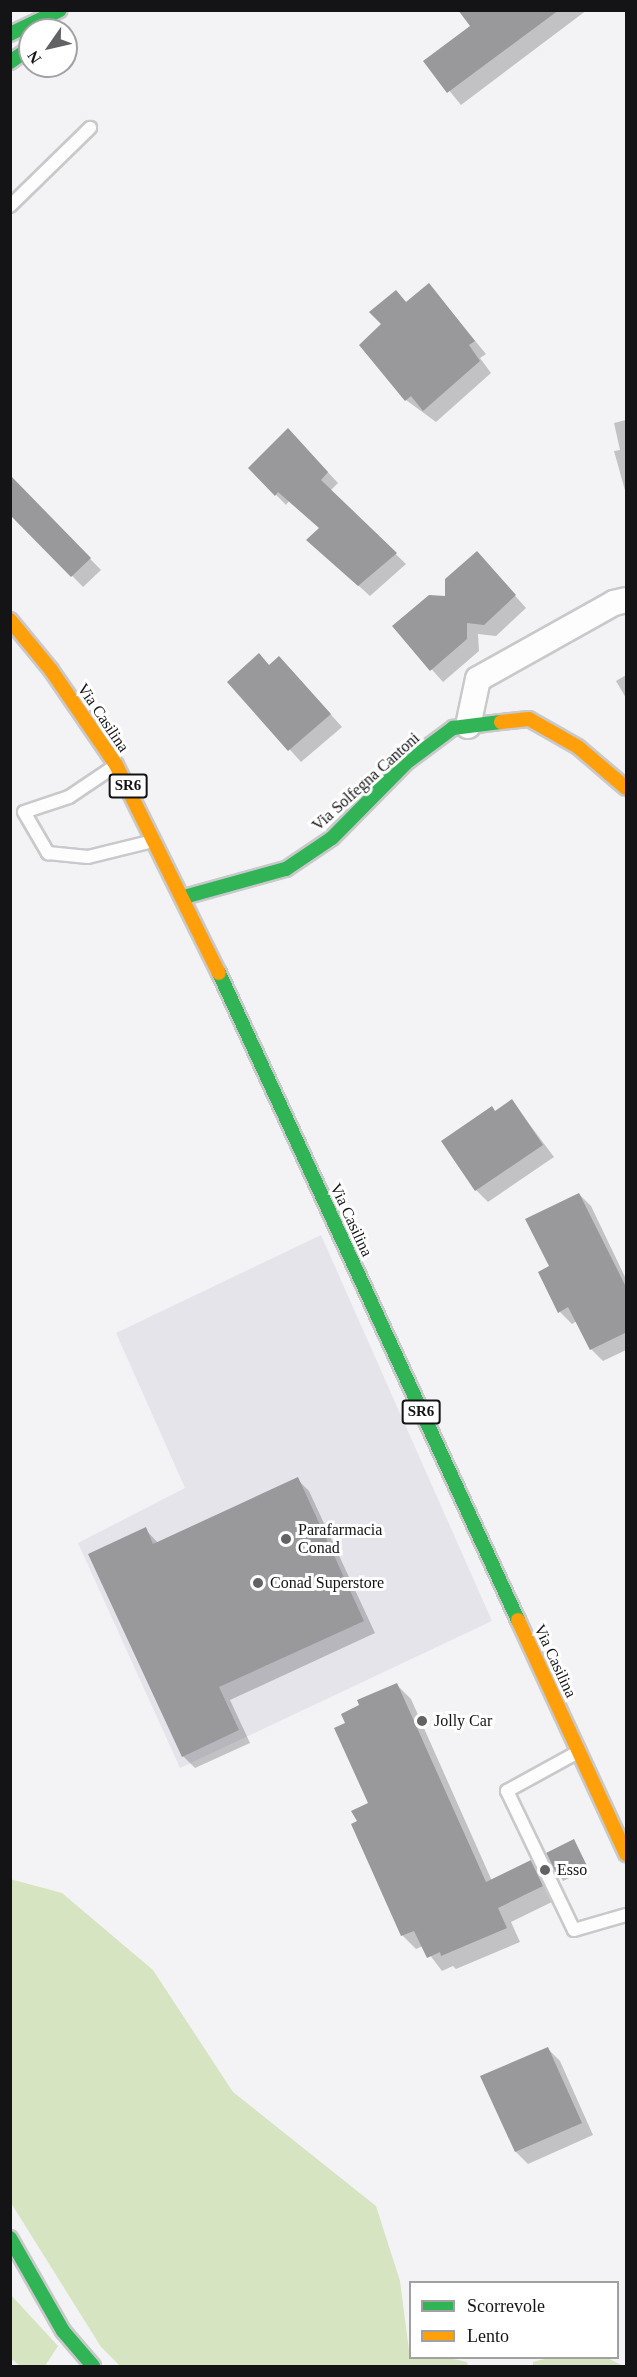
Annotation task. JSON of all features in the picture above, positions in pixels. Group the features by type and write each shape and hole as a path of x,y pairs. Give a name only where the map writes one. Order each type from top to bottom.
{"main road":[{"path":"10,34 60,10"},
{"name":"Via Casilina","path":"10,620 51,669 116,765 156,841 627,1854"},
{"name":"Via Solfegna Cantoni","path":"184,897 286,869 332,838 406,763 453,728 529,719 578,747 627,788"},
{"path":"10,2238 63,2331 93,2367"}],"street":[{"path":"468,726 478,679 614,603 627,600"}],"lane":[{"path":"10,206 90,128"},
{"path":"116,765 69,797 24,812 48,854 88,857 156,841"},
{"path":"579,1752 507,1791 574,1930 627,1915"}],"shaded area":[{"path":"321,1235 492,1621 180,1768 78,1543 185,1488 116,1333"}],"green space":[{"path":"10,1879 62,1893 153,1970 233,2092 376,2206 400,2281 409,2359 454,2359 467,2362 468,2366 120,2366 101,2347 11,2203"},
{"path":"11,2295 58,2346 45,2366 20,2366 13,2360 11,2363"},
{"path":"544,2359 610,2359 623,2366 533,2366 533,2362"}],"building":[{"path":"458,10 559,10 447,93 423,61 470,26"},
{"path":"429,283 475,341 469,345 480,361 423,411 411,396 405,401 359,345 381,324 369,312 396,290 406,302"},
{"path":"288,428 328,472 321,480 397,553 358,586 306,540 319,528 278,492 275,496 248,468"},
{"path":"10,475 91,558 71,577 10,515"},
{"path":"477,551 516,595 484,625 467,623 467,639 430,671 392,626 429,595 445,596 445,579"},
{"path":"259,653 269,665 279,656 331,714 288,751 227,682"},
{"path":"512,1099 543,1145 475,1191 441,1141 492,1106 495,1111"},
{"path":"579,1193 627,1289 627,1332 590,1350 568,1307 558,1313 538,1272 549,1266 525,1219"},
{"name":"Conad Superstore","path":"298,1477 364,1621 219,1687 239,1730 182,1757 88,1554 146,1527 153,1544"},
{"path":"397,1683 486,1882 531,1860 543,1886 498,1908 507,1928 441,1956 440,1952 427,1958 414,1931 401,1936 351,1824 357,1821 351,1811 368,1803 334,1728 345,1723 341,1714 359,1705 357,1700"},
{"path":"574,1839 586,1864 558,1878 546,1853"},
{"path":"548,2047 582,2123 515,2152 480,2076"}],"traffic: fast":[{"path":"10,34 60,10"},
{"path":"10,62 18,56"},
{"path":"184,897 286,869 332,838 406,763 453,728 501,722"},
{"path":"219,973 518,1620"},
{"path":"10,2238 63,2331 93,2366"}],"traffic: slow":[{"path":"10,620 51,670 116,765 219,973"},
{"path":"501,722 529,719 578,747 626,788"},
{"path":"518,1620 626,1854"}],"place":[{"name":"Parafarmacia Conad","path":"286,1539"},
{"name":"Conad Superstore","path":"258,1583"},
{"name":"Jolly Car","path":"422,1721"},
{"name":"Esso","path":"545,1870"}]}
